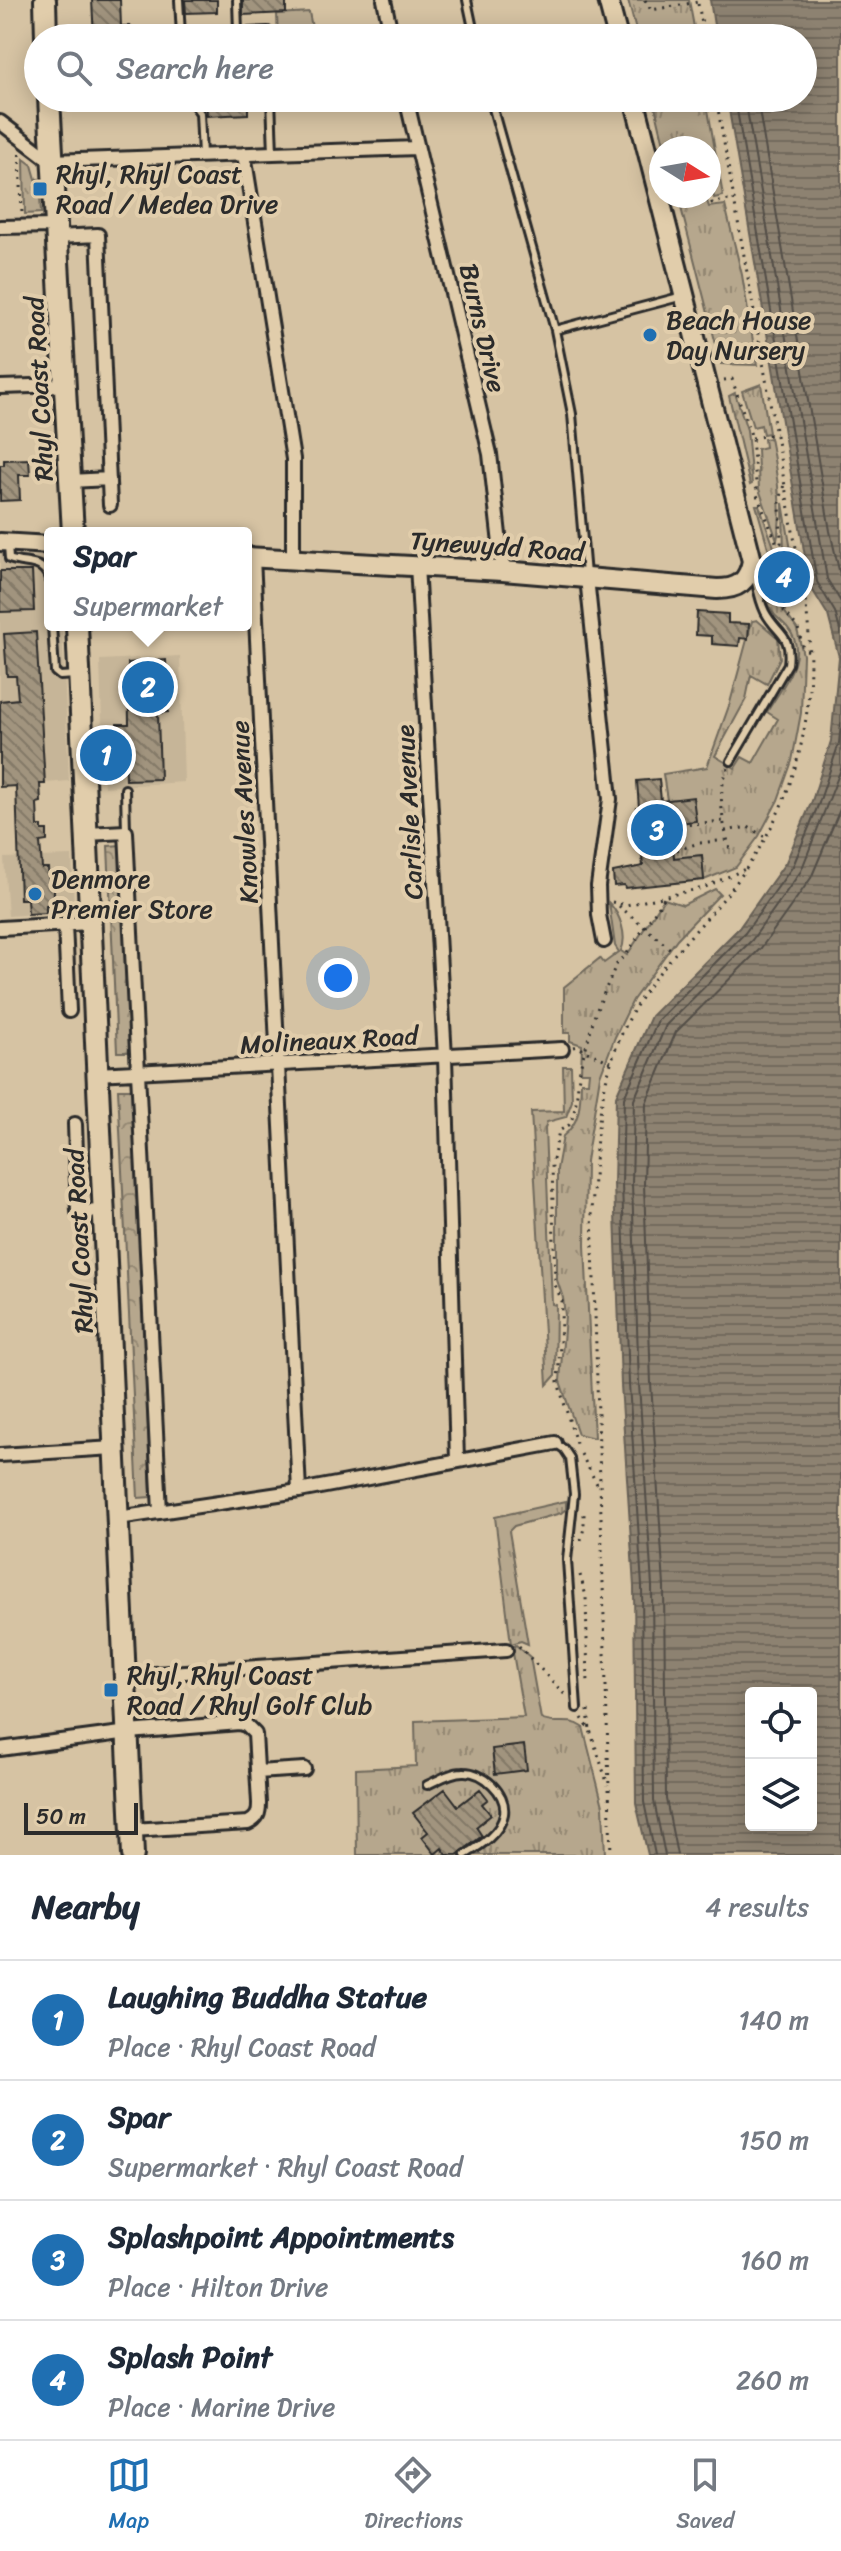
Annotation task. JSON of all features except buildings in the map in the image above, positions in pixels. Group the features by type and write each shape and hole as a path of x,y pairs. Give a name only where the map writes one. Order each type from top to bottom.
{"main road":[{"path":"45,0 46,24"},
{"path":"608,0 614,24"},
{"name":"Rhyl Coast Road","path":"49,112 73,527"},
{"path":"638,112 752,561"},
{"name":"Tynewydd Road","path":"252,558 417,565 717,589 735,588 743,583 752,561"},
{"name":"Rhyl Coast Road","path":"77,631 133,1855"}],"street":[{"path":"384,0 389,24"},
{"name":"Burns Drive","path":"409,112 490,454 503,571"},
{"path":"0,122 51,161 417,148"},
{"path":"244,154 293,459 293,560"},
{"path":"0,227 98,235 110,505"},
{"path":"0,387 64,385"},
{"path":"70,481 109,479"},
{"path":"4,542 44,545"},
{"name":"Carlisle Avenue","path":"417,565 445,1057 457,1460"},
{"path":"587,578 610,799 598,895 604,941"},
{"name":"Knowles Avenue","path":"252,593 299,1491"},
{"path":"86,834 126,832 160,1512"},
{"path":"585,914 599,913"},
{"path":"0,928 90,923"},
{"path":"65,924 69,1011"},
{"name":"Molineaux Road","path":"97,1074 562,1049"},
{"path":"75,1124 78,1212 103,1211"},
{"path":"118,1518 299,1491 555,1443"},
{"path":"0,1455 114,1448"},
{"path":"126,1676 506,1650"},
{"path":"0,1749 129,1732 239,1723 255,1734 259,1813 248,1823 132,1830"},
{"path":"257,1772 304,1769"}],"lane":[{"path":"179,0 180,24"},
{"path":"237,0 238,24"},
{"path":"467,0 472,24"},
{"path":"199,112 202,156"},
{"path":"272,112 273,153"},
{"path":"494,112 555,330 572,414 587,578"},
{"path":"555,330 684,296"},
{"path":"4,542 9,559 44,567"},
{"path":"731,761 788,664 790,649 781,629 769,620 762,607 752,561"},
{"path":"52,631 55,672 60,676 80,675"},
{"path":"84,768 120,766"},
{"path":"125,789 126,832"},
{"path":"555,1443 570,1458 574,1494 567,1560 577,1708"},
{"path":"427,1785 467,1771 492,1784 503,1804 504,1815 497,1829 480,1846 465,1855"}],"path":[{"path":"645,0 651,10 698,1 702,24"},
{"path":"611,1855 592,1212 597,1116 611,1062 626,1024 648,985 745,869 774,823 798,761 812,683 804,593 719,112"},
{"path":"20,138 22,227"},
{"path":"721,201 735,199"},
{"path":"707,384 732,379 752,438 757,495 777,544 781,543 780,502 784,480"},
{"path":"752,438 776,434"},
{"path":"804,593 777,595 781,607 798,628 803,649 811,651"},
{"path":"730,850 723,821 722,792 731,761"},
{"path":"673,826 723,821"},
{"path":"725,831 748,827 765,837"},
{"path":"677,850 699,843 727,840"},
{"path":"598,895 626,905 703,888 745,869"},
{"path":"600,1490 573,1440 558,1382 562,1301 555,1285 552,1164 559,1131 573,1119 578,1068 595,1014 616,965 666,895"},
{"path":"616,903 675,953"},
{"path":"585,1051 611,1062"},
{"path":"579,1545 584,1528 584,1499"},
{"path":"578,1567 586,1596 588,1685"},
{"path":"588,1700 590,1730"}],"shaded area":[{"path":"0,552 44,557 44,631 62,631 69,781 0,787"},
{"path":"180,656 184,782 104,787 100,660"},
{"path":"72,856 74,911 8,916 4,858"}],"green space":[{"path":"628,0 689,0 693,24 634,24"},
{"path":"309,12 311,24 277,24 277,14"},
{"path":"656,112 708,112 713,136 662,136"},
{"path":"24,159 32,165 36,179 39,179 41,213 25,214"},
{"path":"725,205 742,275 757,365 721,364 681,208 721,208"},
{"path":"761,384 769,433 763,434 761,425 753,427 742,391"},
{"path":"735,393 747,430 750,485 729,396"},
{"path":"770,438 779,503 777,540 759,489 757,449 765,447 764,439"},
{"path":"783,503 795,574 785,565 773,565 756,505 759,505 779,561 784,560"},
{"path":"776,600 797,629 803,655 801,713 792,761 778,800 759,836 736,867 704,880 701,855 674,858 671,824 695,821 693,798 667,800 663,774 707,767 730,703 752,621 757,620 778,638 780,658 767,684 751,675 746,699 715,756 735,768 742,757 753,763 778,719 767,712 792,670 795,659 794,638 767,603"},
{"path":"122,845 132,1052 117,1052 108,846"},
{"path":"715,889 720,894 677,939 633,1000 600,1076 586,1161 585,1245 594,1438 578,1434 560,1381 565,1316 557,1280 557,1169 563,1136 576,1119 581,1082 588,1082 589,1072 581,1072 582,1045 570,1041 570,1033 564,1033 564,987 600,958 604,963 619,952 615,946 609,903 622,926 624,939 621,951 627,955 664,899 683,905"},
{"path":"563,1066 571,1066 572,1101 566,1117 547,1122 545,1128 552,1304 556,1305 555,1376 547,1385 531,1112 564,1111"},
{"path":"118,1089 133,1089 151,1497 138,1498"},
{"path":"566,1501 566,1509 561,1513 514,1526 509,1531 528,1644 521,1641 511,1644 495,1517"},
{"path":"516,1645 530,1657 541,1719 583,1727 603,1806 605,1855 357,1855 356,1769 416,1766 415,1721 524,1717 512,1647"}],"water":[{"path":"710,0 841,0 841,1855 648,1855 636,1803 634,1587 621,1385 614,1184 616,1096 651,1016 739,928 786,862 812,801 831,741 839,657 828,615 810,586 729,112 817,112 817,24 714,24"}],"place":[{"name":"Rhyl, Rhyl Coast Road / Medea Drive","path":"40,189"},
{"name":"Beach House Day Nursery","path":"650,335"},
{"name":"Splash Point","path":"784,577"},
{"name":"Spar","path":"148,687"},
{"name":"Laughing Buddha Statue","path":"106,755"},
{"name":"Splashpoint Appointments","path":"657,830"},
{"name":"Denmore Premier Store","path":"35,894"},
{"name":"Rhyl, Rhyl Coast Road / Rhyl Golf Club","path":"111,1690"}]}
